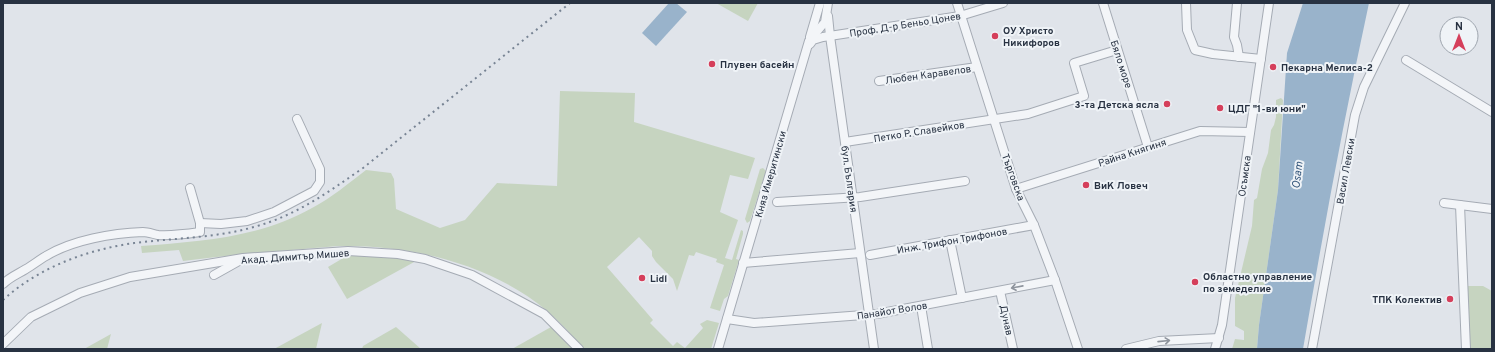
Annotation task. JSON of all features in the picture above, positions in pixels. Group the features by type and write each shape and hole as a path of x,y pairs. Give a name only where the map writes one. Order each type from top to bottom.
{"street":[{"path":"809,41 820,3"},
{"name":"Търговска","path":"957,3 1016,189 1034,225 1055,280 1078,349"},
{"name":"Проф. Д-р Беньо Цонев","path":"805,53 813,40 818,38 960,16 1003,3"},
{"name":"Бяло море","path":"1103,3 1148,147"},
{"path":"1186,3 1187,30 1195,50 1213,54 1261,60"},
{"path":"1237,3 1234,37 1239,57"},
{"name":"Осъмска","path":"1215,349 1222,325 1269,3"},
{"name":"Васил Левски","path":"1312,349 1355,115 1364,87 1406,3"},
{"name":"Княз Имеритински","path":"718,349 805,53 809,41 824,25 828,6"},
{"name":"бул. България","path":"828,6 830,36 874,349"},
{"name":"Петко Р. Славейков","path":"845,142 1028,114 1084,96 1074,63 1117,50"},
{"path":"1406,60 1492,112"},
{"name":"Любен Каравелов","path":"879,81 977,67"},
{"path":"200,223 221,224 247,221 274,212 314,191 320,182 320,169 297,119"},
{"name":"Райна Княгиня","path":"1016,189 1200,131 1250,132"},
{"path":"777,202 853,198 965,181"},
{"path":"3,284 9,278 27,269 46,255 86,240 117,234 145,232 156,235 176,235 200,232 200,223 190,188"},
{"path":"1444,203 1492,209"},
{"path":"1460,205 1466,349"},
{"name":"Инж. Трифон Трифонов","path":"870,255 1034,225"},
{"path":"950,240 962,298"},
{"name":"Акад. Димитър Мишев","path":"3,344 32,317 80,293 130,277 243,258 348,251 398,254 425,259 472,275 544,314 579,349"},
{"path":"744,263 860,253"},
{"path":"214,275 243,258"},
{"name":"Панайот Волов","path":"727,320 754,323 870,315 1055,280"},
{"name":"Дунав","path":"1000,291 1013,349"},
{"path":"921,306 928,349"},
{"path":"1126,349 1159,341 1219,338"}],"green space":[{"path":"716,3 758,3 748,21"},
{"path":"560,91 635,93 634,122 755,158 748,179 730,175 720,212 738,220 725,258 732,260 741,230 743,231 743,234 736,259 739,260 728,296 724,299 720,311 710,308 724,265 716,262 717,259 696,252 694,256 689,255 677,291 673,279 656,262 652,256 652,251 639,237 607,267 653,320 650,323 673,346 677,342 685,348 703,328 700,324 707,320 719,323 711,349 584,349 556,319 524,294 477,270 452,261 425,254 372,247 334,246 183,261 179,250 142,253 141,246 207,240 250,232 271,226 292,218 319,204 366,170 391,173 394,179 396,209 440,228 465,220 497,183 557,186"},
{"path":"1281,98 1283,100 1278,190 1257,349 1232,349 1235,339 1244,340 1244,331 1235,326 1235,298 1252,226 1254,200 1257,198 1262,169 1268,153 1271,130 1276,117 1276,100"},
{"path":"763,168 766,171 750,221 747,223 745,219 760,169"},
{"path":"350,254 378,255 416,261 347,299 328,267"},
{"path":"1467,286 1483,286 1492,291 1492,349 1470,349"},
{"path":"322,323 316,349 274,349"},
{"path":"396,327 421,349 362,349 363,346"},
{"path":"551,327 574,349 512,349"},
{"path":"111,334 107,349 84,349"}],"water":[{"path":"669,3 676,3 687,12 656,46 642,33"},
{"name":"Osam","path":"1303,3 1369,3 1334,176 1303,349 1257,349 1278,190 1287,53"}],"railway":[{"path":"3,300 32,278 48,269 81,255 134,243 210,236 239,231 270,222 298,210 363,168 570,3"}],"place":[{"name":"ОУ Христо Никифоров","path":"995,36"},
{"name":"Плувен басейн","path":"712,64"},
{"name":"Пекарна Мелиса-2","path":"1273,67"},
{"name":"3-та Детска ясла","path":"1167,104"},
{"name":"ЦДГ \"1-ви юни\"","path":"1220,108"},
{"name":"ВиК Ловеч","path":"1086,185"},
{"name":"Lidl","path":"642,278"},
{"name":"Областно управление по земеделие","path":"1195,282"},
{"name":"ТПК Колектив","path":"1450,299"}]}
